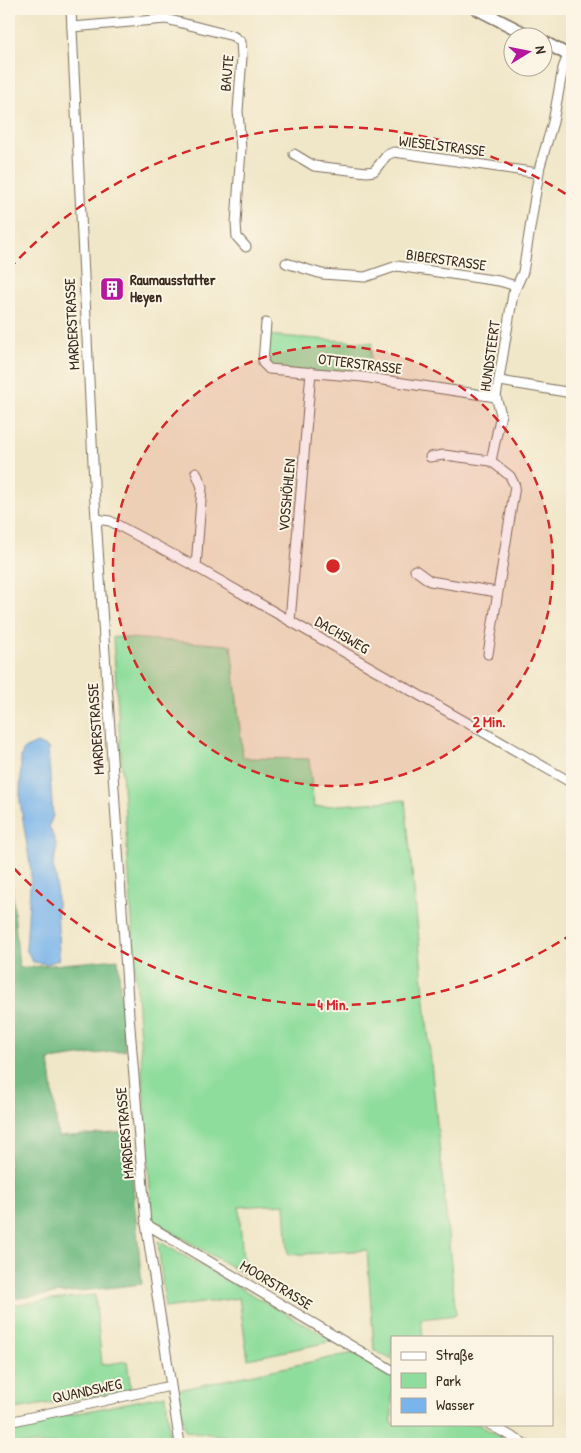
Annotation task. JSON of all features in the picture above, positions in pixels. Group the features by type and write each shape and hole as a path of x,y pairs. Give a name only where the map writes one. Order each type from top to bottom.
{"street":[{"name":"MARDERSTRASSE","path":"71,9 96,519 129,1015 146,1224 180,1444"},
{"path":"477,9 514,28"},
{"name":"BAUTE","path":"72,27 166,19 226,34 241,42 242,57 238,111 241,149 236,223 237,237 246,247"},
{"path":"554,47 570,56"},
{"name":"HUNDSTEERT","path":"491,461 501,414 496,397 516,286 523,272 538,174 553,122 563,68 570,56"},
{"name":"WIESELSTRASSE","path":"294,154 314,166 367,172 374,171 387,155 394,152 538,174"},
{"name":"BIBERSTRASSE","path":"286,264 322,274 365,277 397,266 516,286"},
{"name":"OTTERSTRASSE","path":"266,323 263,363 265,368 369,378 496,397"},
{"name":"VOSSHÖHLEN","path":"290,621 311,372"},
{"path":"500,381 572,393"},
{"path":"430,458 454,456 491,461 510,476 514,486 488,654"},
{"path":"196,472 202,487 196,567"},
{"name":"DACHSWEG","path":"96,519 110,520 196,567 572,783"},
{"path":"415,570 430,581 497,592"},
{"name":"MOORSTRASSE","path":"146,1224 391,1369"},
{"name":"QUANDSWEG","path":"9,1422 170,1386"},
{"path":"493,1426 525,1444"}],"green space":[{"path":"265,335 372,343 369,378 265,368"},
{"path":"113,637 231,645 243,758 309,759 314,807 405,800 456,1315 421,1319 423,1336 391,1336 391,1359 374,1350 367,1250 288,1255 285,1204 239,1207 244,1274 158,1224 152,1218"},
{"path":"9,852 19,968 118,959 125,1050 49,1060 58,1137 128,1132 142,1284 9,1299"},
{"path":"158,1241 334,1341 248,1359 239,1298 165,1308"},
{"path":"95,1295 102,1365 127,1361 131,1390 9,1410 9,1305"},
{"path":"353,1353 391,1374 391,1426 482,1426 513,1444 290,1444 185,1431 178,1390"},
{"path":"166,1395 170,1444 9,1444 9,1427"}],"water":[{"path":"37,743 48,748 53,816 49,826 57,846 53,866 56,877 59,955 58,960 47,964 33,962 26,949 31,871 20,801 21,757 24,749"}],"place":[{"name":"Raumausstatter Heyen","path":"112,289"}]}
